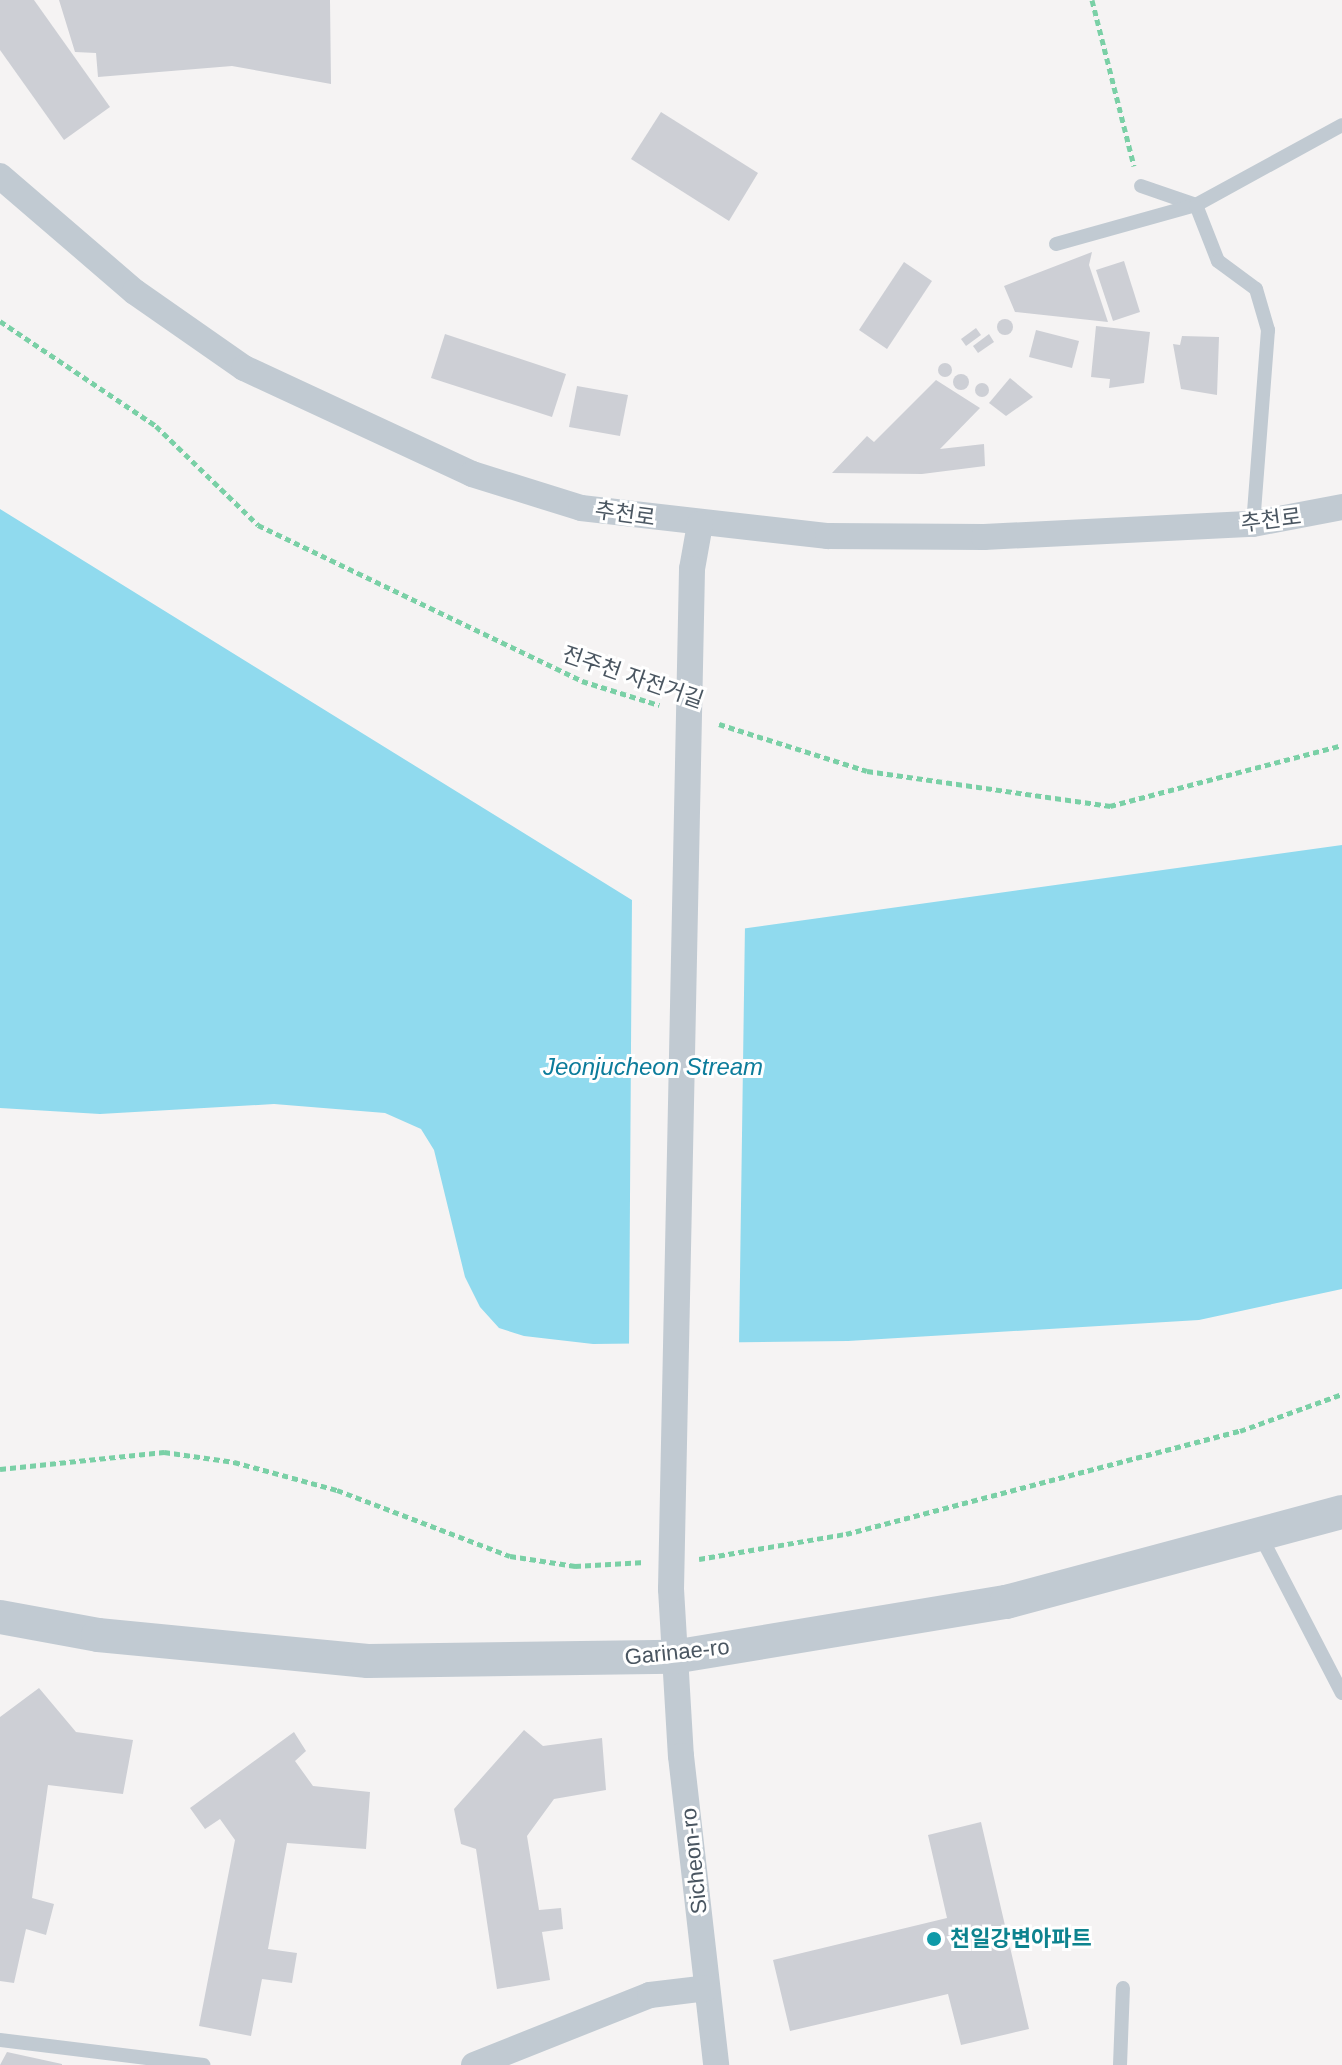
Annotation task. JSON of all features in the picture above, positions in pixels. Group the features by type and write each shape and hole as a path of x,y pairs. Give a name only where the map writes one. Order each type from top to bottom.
{"street":[{"name":"추천로","path":"0,176 135,292 244,368 370,431 472,474 581,508 700,524 828,536 984,537 1253,524 1342,507"},
{"name":"Sicheon-ro","path":"700,524 692,569 671,1589 673,1657 716,2065"},
{"name":"Garinae-ro","path":"0,1617 98,1635 368,1661 673,1657 1006,1602 1342,1512"},
{"path":"474,2065 650,1995 707,1988"}],"lane":[{"path":"1056,244 1196,205 1342,125"},
{"path":"1141,186 1196,205 1218,261 1256,289 1268,330 1253,524"},
{"path":"1260,1535 1342,1693"},
{"path":"1120,2065 1123,1988"},
{"path":"0,2040 203,2065"}],"path":[{"path":"1092,0 1141,186"},
{"name":"전주천 자전거길","path":"0,321 156,426 258,525 582,681 672,709"},
{"name":"전주천 자전거길","path":"702,719 867,771 1110,806 1342,745"}],"water":[{"name":"Jeonjucheon Stream","path":"0,509 690,936 1342,845 1342,1289 1199,1320 848,1341 593,1344 524,1336 499,1328 480,1307 465,1277 434,1150 421,1129 385,1113 274,1104 100,1114 0,1108"}],"pier":[{"path":"632,896 690,932 745,924 739,1347 629,1348"}],"building":[{"path":"0,0 34,0 110,107 64,140 0,50"},
{"path":"59,0 330,0 331,84 232,66 98,77 96,53 75,52"},
{"path":"661,112 758,173 729,221 631,159"},
{"path":"1092,252 1089,265 1108,322 1015,312 1004,286"},
{"path":"1124,261 1140,312 1113,321 1096,270"},
{"path":"904,262 932,281 887,349 859,330"},
{"path":"1002,319 1008,319 1013,327 1011,333 1002,335 997,330 997,324"},
{"path":"1096,326 1150,332 1144,383 1109,388 1110,379 1091,377"},
{"path":"976,328 981,335 966,346 961,339"},
{"path":"1036,330 1079,341 1072,368 1029,357"},
{"path":"445,334 566,374 552,417 431,378"},
{"path":"989,334 994,342 978,353 973,346"},
{"path":"1182,336 1219,337 1217,395 1181,389 1173,344 1180,345"},
{"path":"945,363 952,370 945,377 938,370"},
{"path":"961,374 969,382 961,390 953,382"},
{"path":"1010,378 1033,397 1006,416 989,403"},
{"path":"936,380 980,408 940,449 984,444 985,466 922,474 832,473 867,436 874,442"},
{"path":"982,383 989,390 982,397 975,390"},
{"path":"577,386 628,395 620,436 569,427"},
{"path":"39,1688 76,1732 133,1740 123,1794 48,1785 32,1898 54,1904 46,1935 26,1929 14,1983 0,1981 0,1717"},
{"path":"524,1730 543,1746 602,1738 606,1790 554,1799 527,1836 539,1910 561,1908 563,1929 542,1932 550,1980 497,1989 476,1849 461,1844 454,1809"},
{"path":"294,1732 306,1751 295,1761 313,1786 370,1792 366,1849 287,1843 268,1949 297,1953 292,1983 262,1979 251,2036 199,2026 235,1840 220,1819 205,1829 190,1808"},
{"name":"천일강변아파트","path":"981,1822 1029,2029 961,2045 948,1994 790,2031 773,1960 947,1918 928,1835"},
{"path":"7,2052 62,2064 62,2065 0,2065"}],"place":[{"name":"천일강변아파트","path":"934,1939"}]}
